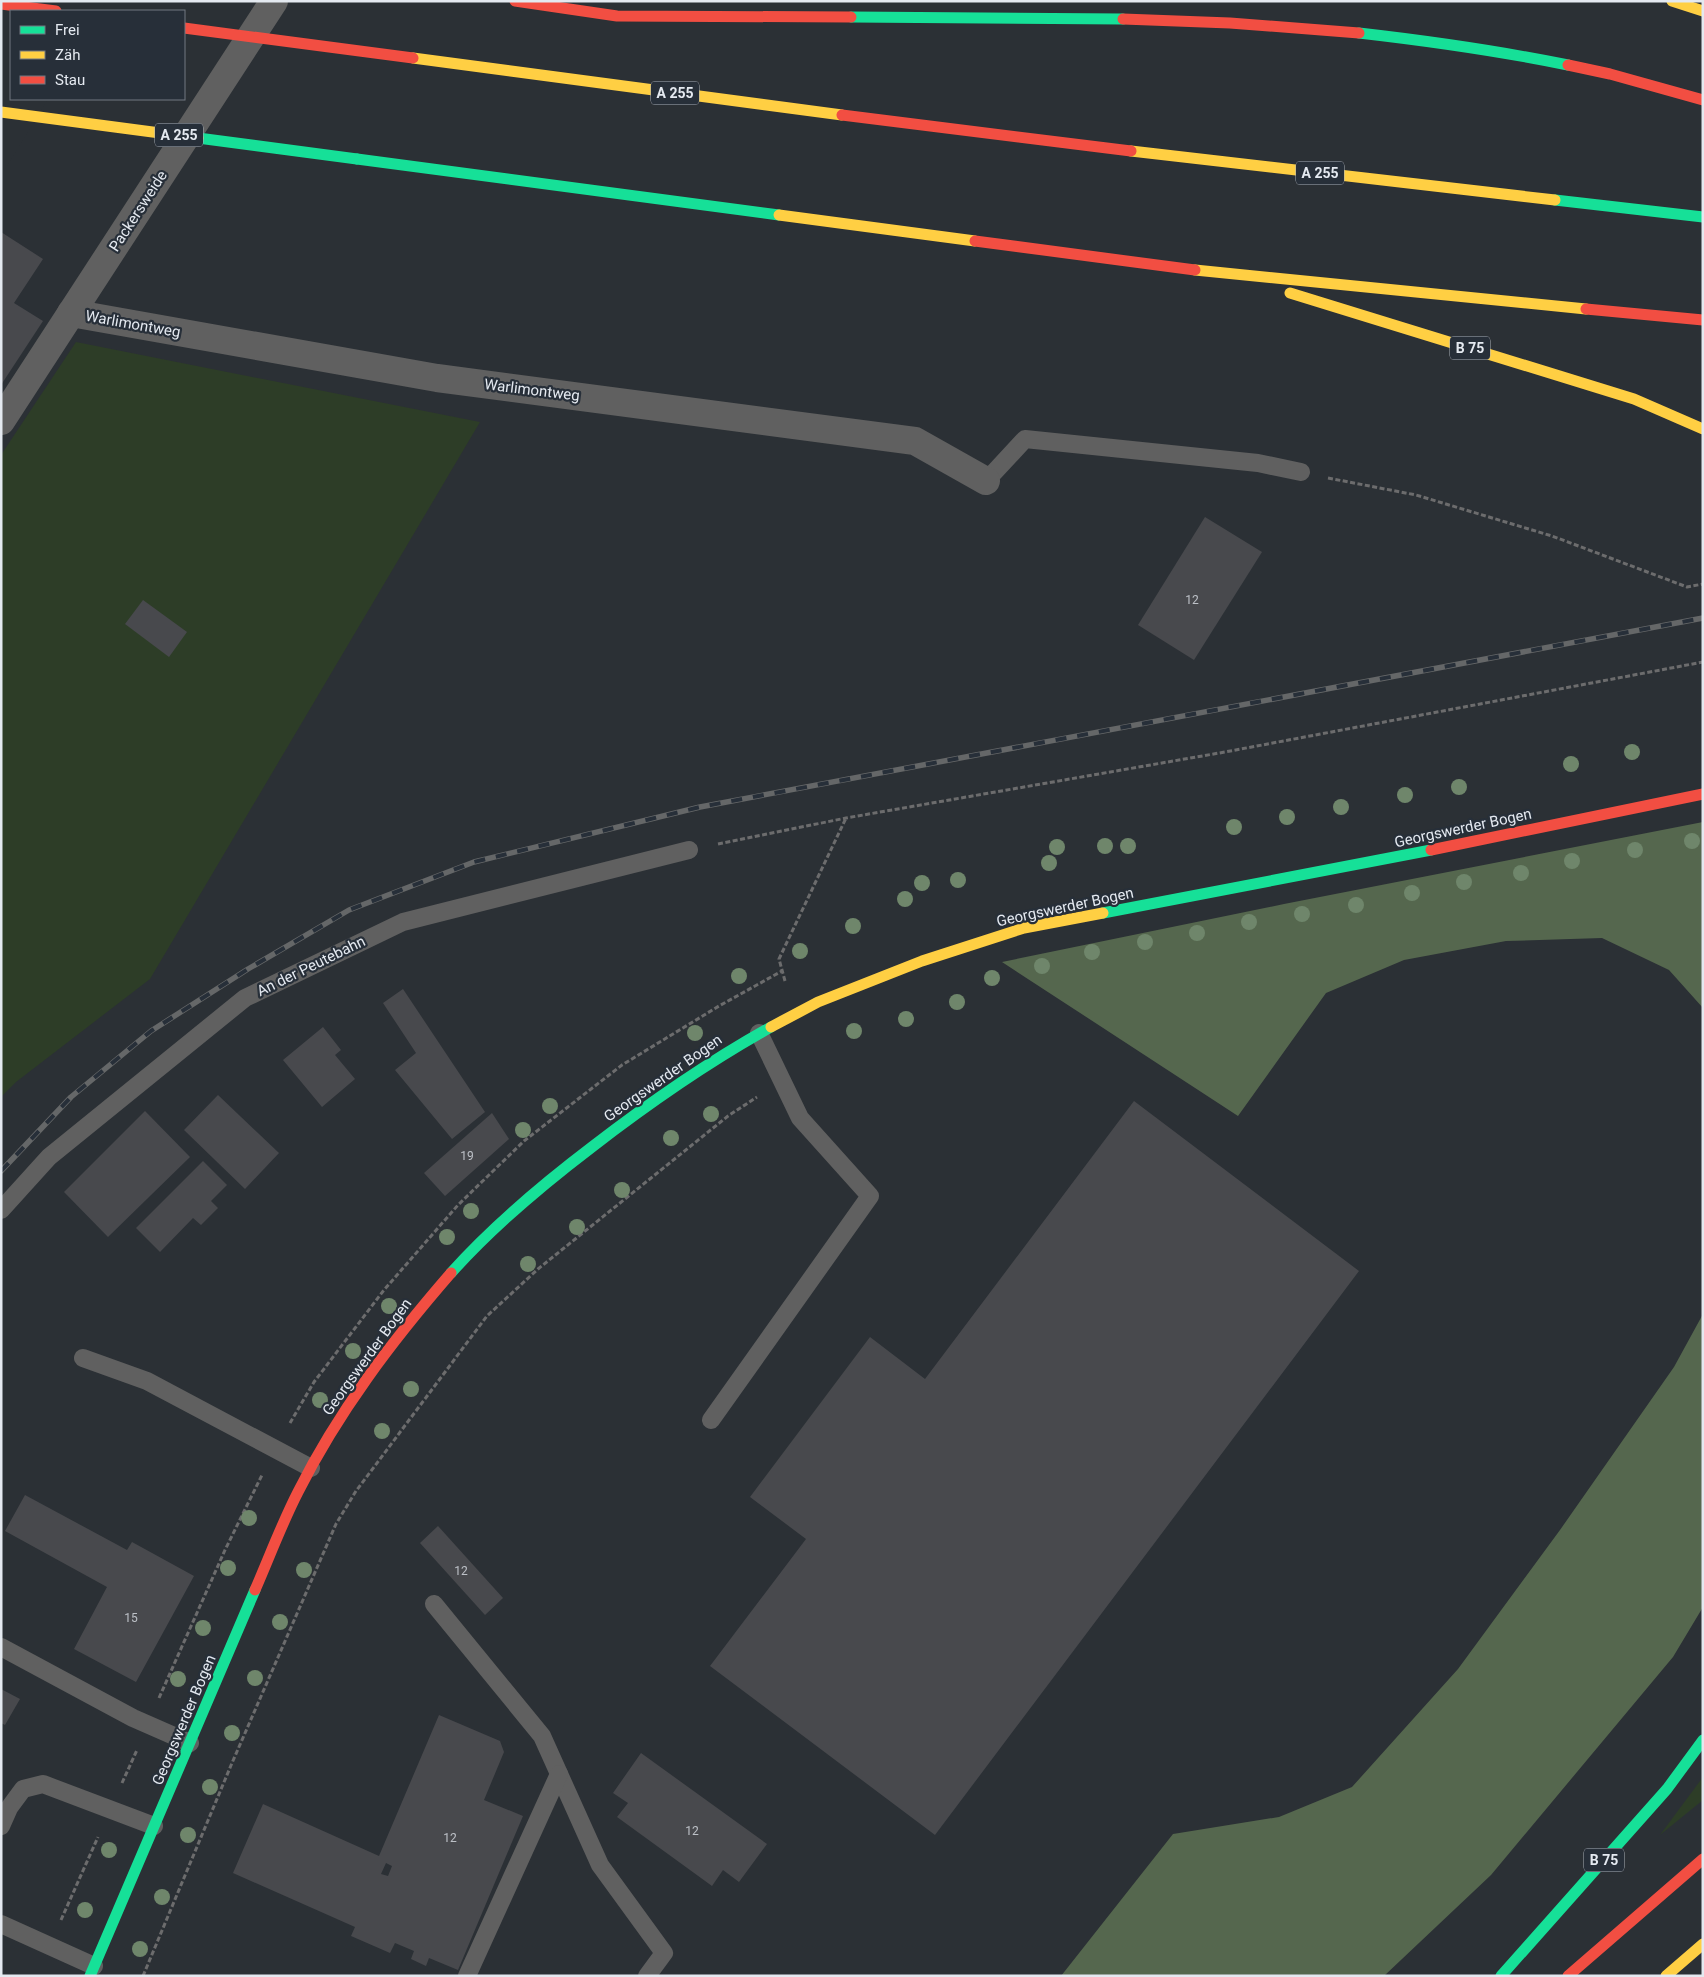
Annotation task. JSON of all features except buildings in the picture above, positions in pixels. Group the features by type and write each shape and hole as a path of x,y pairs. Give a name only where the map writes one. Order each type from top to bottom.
{"main road":[{"path":"516,1 617,16 986,17 1159,20 1284,25 1352,31 1495,50 1614,76 1703,100"},
{"path":"1672,1 1703,11"},
{"path":"1,4 48,10"},
{"name":"A 255","path":"185,28 936,128 1703,217"},
{"name":"A 255","path":"1,112 1234,275 1703,320"},
{"name":"B 75","path":"1234,275 1634,398 1703,429"},
{"name":"Georgswerder Bogen","path":"92,1971 297,1493 328,1436 365,1380 411,1318 468,1254 542,1185 642,1108 735,1047 818,1002 922,960 1024,928 1383,860 1703,794"},
{"name":"B 75","path":"1501,1976 1667,1789 1703,1740"},
{"path":"1568,1976 1703,1859"},
{"path":"1666,1976 1703,1944"}],"street":[{"name":"Packersweide","path":"1,421 274,1"},
{"name":"Warlimontweg","path":"71,314 437,378 915,441 986,480"}],"lane":[{"path":"986,480 1025,439 1258,463 1301,472"},
{"name":"An der Peutebahn","path":"1,1210 48,1157 245,998 403,922 688,850"},
{"path":"711,1420 870,1196 800,1118 760,1034"},
{"path":"83,1358 147,1381 311,1468"},
{"path":"434,1604 542,1736 600,1865 664,1953 647,1976"},
{"path":"1,1647 133,1718 190,1743"},
{"path":"467,1976 560,1774"},
{"path":"1,1826 9,1808 23,1789 43,1784 154,1826"},
{"path":"1,1924 92,1971"}],"path":[{"path":"1301,472 1416,495 1552,536 1688,586 1703,584"},
{"path":"688,850 846,818 1225,752 1703,662"},
{"path":"782,972 778,959 846,818"},
{"path":"143,1976 232,1763 336,1524 356,1491 487,1316 538,1269 728,1116 782,1080"}],"green space":[{"path":"76,342 480,422 150,979 16,1082 1,1097 1,455"},
{"path":"1703,822 1703,1008 1669,970 1602,938 1506,941 1404,960 1326,993 1238,1116 1002,962 1284,904"},
{"path":"1703,1314 1703,1607 1673,1657 1491,1875 1384,1976 1061,1976 1173,1834 1279,1817 1352,1787 1458,1669 1560,1530 1674,1367"},
{"path":"1703,1777 1703,1800 1660,1835"}],"pier":[{"path":"1,1 106,1 101,10 10,10 10,100 47,100 1,176"}],"railway":[{"path":"1,1171 71,1097 151,1031 248,969 349,910 474,862 700,807 1703,618"}],"traffic: fast":[{"path":"851,17 1123,19"},
{"path":"1359,33 1464,47 1568,65"},
{"path":"198,138 357,159"},
{"path":"357,159 779,215"},
{"path":"1555,200 1703,217"},
{"path":"1103,913 1431,850"},
{"path":"451,1273 518,1207 592,1147 679,1084 724,1054 771,1027"},
{"path":"90,1976 255,1590"},
{"path":"1501,1976 1667,1789 1703,1740"}],"traffic: slow":[{"path":"1672,1 1703,11"},
{"path":"413,58 842,115"},
{"path":"1,112 198,138"},
{"path":"1131,151 1555,200"},
{"path":"779,215 975,241"},
{"path":"1195,270 1586,309"},
{"path":"1290,293 1634,399 1703,429"},
{"path":"771,1027 818,1002 922,961 1024,928 1103,913"},
{"path":"1666,1976 1703,1944"}],"traffic: jam":[{"path":"515,1 617,16 851,17"},
{"path":"1,4 48,10"},
{"path":"1123,19 1230,23 1359,33"},
{"path":"185,28 413,58"},
{"path":"1568,65 1610,74 1703,100"},
{"path":"842,115 1131,151"},
{"path":"975,241 1195,270"},
{"path":"1586,309 1703,320"},
{"path":"1431,850 1703,794"},
{"path":"255,1590 292,1504 330,1434 348,1405 387,1351 451,1273"},
{"path":"1568,1976 1703,1859"}]}
